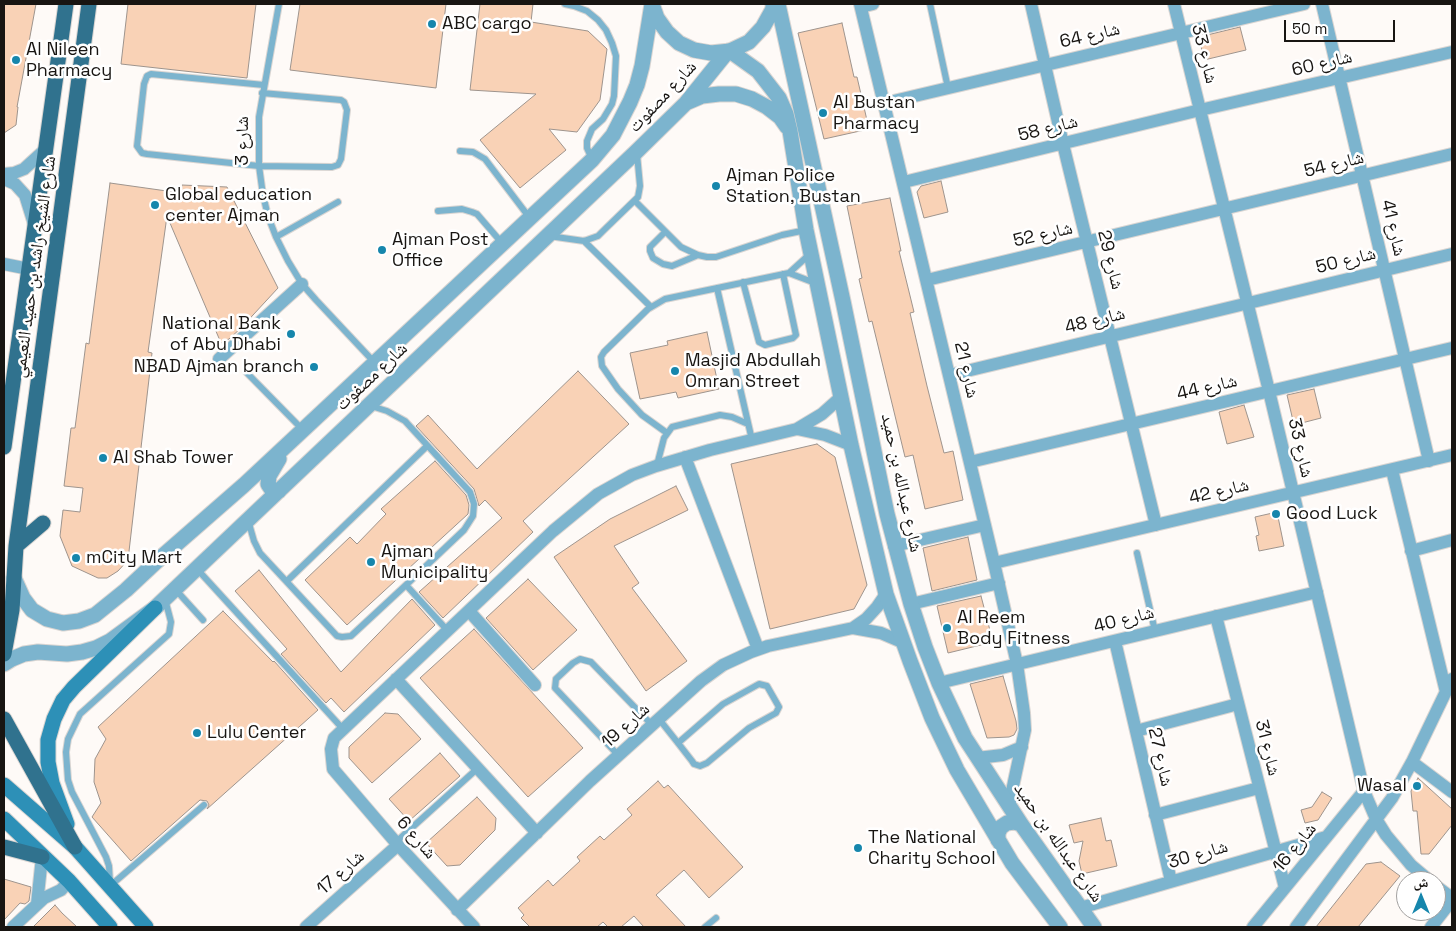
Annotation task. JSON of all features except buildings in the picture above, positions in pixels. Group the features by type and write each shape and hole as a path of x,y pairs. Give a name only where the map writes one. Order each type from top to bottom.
{"main road":[{"name":"شارع الشيخ راشد بن حميد النعيمي","path":"4,447 66,4"},
{"name":"شارع الشيخ راشد بن حميد النعيمي","path":"4,654 12,610 16,546 89,4"},
{"path":"16,546 43,523"},
{"path":"75,847 52,783 48,762 48,740 54,720 63,700 74,687 165,599"},
{"path":"4,719 75,847"},
{"path":"4,785 75,847 146,927"},
{"path":"4,818 42,857 70,881 110,927"},
{"path":"4,847 42,857"}],"street":[{"path":"652,4 657,18 667,32 679,43 694,50 711,53 729,51 749,42 763,27 773,9 773,4"},
{"name":"شارع مصفوت","path":"14,578 23,598 32,610 47,619 63,622 79,621 95,615 126,590 284,448 592,160 613,135 630,102 642,66 652,4"},
{"name":"شارع عبدالله بن حميد","path":"778,4 894,546 911,604 939,683 954,718 977,758 1021,824 1094,927"},
{"name":"شارع 29","path":"1031,4 1063,144 1156,525"},
{"name":"شارع 33","path":"1174,4 1248,303 1364,791 1376,819 1398,850 1418,871"},
{"name":"شارع 64","path":"885,102 1304,4"},
{"name":"شارع 41","path":"1322,4 1430,461"},
{"name":"شارع 21","path":"865,5 885,102 1017,664 1025,722 1022,747 1009,805"},
{"path":"729,51 758,71 770,84 786,114 806,230 851,445 886,594 902,642 957,770 1012,863 1060,927"},
{"name":"شارع مصفوت","path":"4,664 24,654 38,652 67,654 96,648 110,641 165,599 636,152 686,102 729,51"},
{"name":"شارع 60","path":"1200,110 1452,52"},
{"path":"686,102 710,95 736,94 752,99 767,107 780,117 790,131"},
{"name":"شارع 58","path":"904,182 1200,110"},
{"path":"4,174 14,173 24,168 47,148"},
{"name":"شارع 54","path":"1225,210 1452,154"},
{"path":"4,179 15,184 25,195 36,228"},
{"name":"شارع 52","path":"927,280 1225,210"},
{"name":"شارع 50","path":"1248,303 1452,254"},
{"path":"4,264 29,269"},
{"path":"219,359 302,284"},
{"name":"شارع 48","path":"950,374 1248,303"},
{"name":"شارع 44","path":"970,462 1452,348"},
{"path":"343,729 553,531 582,506 614,484 656,466 684,457 797,429 822,414 841,397"},
{"path":"797,429 825,435 851,445"},
{"path":"279,491 272,490 269,487 268,480 284,448"},
{"name":"شارع 42","path":"994,563 1452,456"},
{"path":"684,457 758,650"},
{"path":"1392,470 1446,692"},
{"path":"894,546 985,525"},
{"path":"1412,551 1452,540"},
{"path":"911,604 998,583"},
{"name":"شارع 40","path":"939,683 1317,592"},
{"name":"شارع 19","path":"852,628 872,613 886,594"},
{"path":"469,611 535,685"},
{"name":"شارع 31","path":"1216,616 1285,888"},
{"name":"شارع 19","path":"457,910 656,722 709,675 734,659 758,650 852,628 881,633 902,642"},
{"name":"شارع 27","path":"1115,641 1171,881"},
{"path":"396,679 537,833"},
{"path":"1296,927 1392,798 1412,762 1452,680"},
{"path":"1136,731 1238,704"},
{"name":"شارع 6","path":"343,729 332,743 333,769 397,844 474,927"},
{"path":"977,758 1003,754 1022,747"},
{"path":"1412,762 1452,792"},
{"path":"1155,815 1260,788"},
{"name":"شارع 16","path":"1253,927 1364,791"},
{"path":"998,840 998,833 1001,827 1007,823 1021,824"},
{"name":"شارع 30","path":"1080,908 1326,837"},
{"name":"شارع 17","path":"306,927 397,844"},
{"path":"37,904 42,857"},
{"path":"13,927 37,904 52,893 61,890 70,881"},
{"path":"1431,927 1452,899"}],"lane":[{"name":"شارع 3","path":"279,4 259,117 259,166 263,195 276,237 302,284 375,363"},
{"path":"565,4 587,11 598,20 606,30 616,56 612,104 603,119 592,129 587,141 592,160"},
{"path":"930,4 948,88"},
{"path":"262,93 341,100 344,102 347,110 341,159 338,165 332,167 259,166 147,154 139,150 137,142 144,84 151,74 264,86"},
{"path":"460,151 473,152 485,159 530,218"},
{"path":"547,236 584,241 598,236 635,201 640,192 636,152"},
{"path":"635,201 681,247 698,255 716,257 782,235 806,230"},
{"path":"276,237 338,202"},
{"path":"438,211 462,209 477,214 503,244"},
{"path":"665,232 650,247 653,258 663,264 672,266 698,255"},
{"path":"584,241 651,307"},
{"path":"667,433 642,415 629,402 602,366 601,361 604,352 651,307 672,297 786,274 811,253"},
{"path":"743,282 759,342 765,345 793,338 796,335 786,274"},
{"path":"786,274 818,285"},
{"path":"717,288 752,440"},
{"path":"246,372 304,430"},
{"path":"248,520 254,541 260,552 333,632 342,637 351,636 406,585 464,530 473,516 472,498 470,492 404,421 370,405"},
{"path":"656,466 661,443 672,427 720,415 732,417 748,424"},
{"path":"287,582 427,446"},
{"path":"1137,553 1155,631"},
{"path":"197,569 343,729"},
{"path":"406,585 448,631"},
{"path":"165,599 203,620"},
{"path":"109,887 109,866 106,857 72,792 68,780 66,752 68,739 80,714 169,634 171,622 165,599"},
{"path":"619,756 555,688 556,679 580,659 591,662 678,743 694,764 700,766 704,765 749,728 776,712 779,707 766,686 759,684 723,704 678,743"},
{"path":"397,844 478,768"},
{"path":"109,887 204,805"},
{"path":"706,927 716,918"}],"place":[{"name":"ABC cargo","path":"432,24"},
{"name":"Al Nileen Pharmacy","path":"16,60"},
{"name":"Al Bustan Pharmacy","path":"823,113"},
{"name":"Ajman Police Station, Bustan","path":"716,186"},
{"name":"Global education center Ajman","path":"155,205"},
{"name":"Ajman Post Office","path":"382,250"},
{"name":"National Bank of Abu Dhabi","path":"291,334"},
{"name":"NBAD Ajman branch","path":"314,367"},
{"name":"Masjid Abdullah Omran Street","path":"675,371"},
{"name":"Al Shab Tower","path":"103,458"},
{"name":"Good Luck","path":"1276,514"},
{"name":"mCity Mart","path":"76,558"},
{"name":"Ajman Municipality","path":"371,562"},
{"name":"Al Reem Body Fitness","path":"947,628"},
{"name":"Lulu Center","path":"197,733"},
{"name":"Wasal","path":"1417,786"},
{"name":"The National Charity School","path":"858,848"}]}
